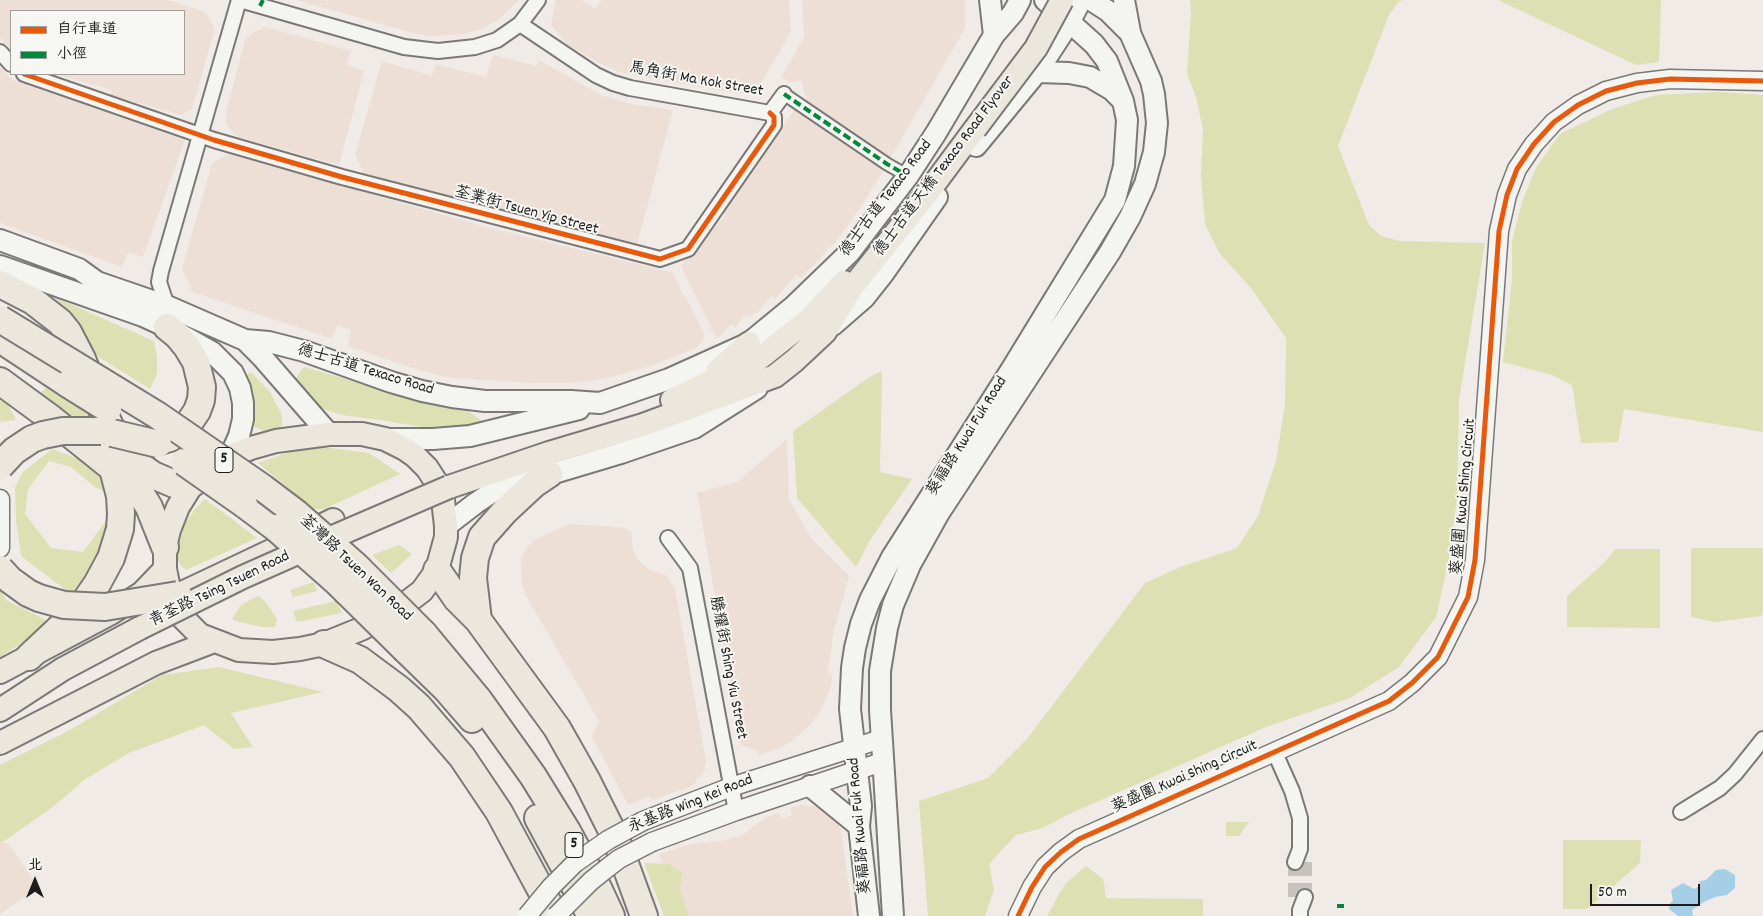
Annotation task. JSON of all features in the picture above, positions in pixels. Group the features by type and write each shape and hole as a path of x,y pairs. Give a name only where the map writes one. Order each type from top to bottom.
{"highway":[{"path":"0,284 33,301 60,322 68,332 82,359 109,425 120,447 129,458 153,475 174,484 193,483"},
{"path":"109,425 121,434 135,440 146,443 159,441 170,438 179,432 189,423 197,411 201,400 202,387 196,362 167,317"},
{"name":"荃灣路 Tsuen Wan Road","path":"0,319 157,414 296,513 356,566 415,642 446,689 468,713 502,760 543,825 591,916"},
{"name":"荃灣路 Tsuen Wan Road","path":"0,339 122,418 276,528 337,582 415,642 478,700 528,769 567,831 611,916"},
{"path":"0,381 130,482 149,507 165,558"},
{"path":"0,466 14,451 32,439 62,431 101,432 158,444"},
{"path":"29,657 79,610 97,584 111,558 120,529 121,514 120,496 112,469"},
{"path":"478,620 473,578 475,558 482,537 534,484 549,474"},
{"path":"0,569 10,580 28,593 64,605 105,607 178,595"},
{"path":"437,570 457,599 478,620 557,728 587,781 616,839 644,916"},
{"path":"324,644 360,660 399,689 425,714 462,757 499,812 555,916"}],"main road":[{"path":"990,0 994,35"},
{"name":"德士古道 Texaco Road","path":"0,240 79,269 96,282 167,317 245,340 269,342 304,351 391,382 452,397 485,401 600,403 669,379 749,342 794,306 850,252 908,176 936,133 994,35 1013,13 1020,0"},
{"name":"葵福路 Kwai Fuk Road","path":"869,916 859,826 861,806 850,709 854,648 861,624 870,600 892,557 1006,378 1115,200 1124,166 1126,120 1123,101 1107,61 1094,44 1045,0"},
{"name":"德士古道天橋 Texaco Road Flyover","path":"824,332 851,289 929,191 971,125 1027,44 1051,0"},
{"name":"德士古道天橋 Texaco Road Flyover","path":"698,397 760,358 808,320 861,262 971,125 1036,48 1062,0"},
{"path":"446,526 494,491 622,453 694,428 794,362 824,332 864,298 986,132 1037,72 1069,23 1081,0"},
{"name":"葵福路 Kwai Fuk Road","path":"893,916 891,864 882,762 880,671 894,605 910,565 939,513 1114,245 1130,217 1151,166 1156,137 1156,109 1151,81 1130,33 1108,11 1091,0"},
{"path":"1124,0 1130,33"},
{"path":"1037,72 1069,73 1090,78 1112,90 1123,101"},
{"name":"德士古道 Texaco Road","path":"0,266 143,316 167,317 223,362 233,373 240,388 243,403 243,419 239,436 230,456"},
{"path":"245,340 329,434"},
{"path":"445,481 643,425 698,397 749,342"},
{"path":"445,481 545,441 658,406 775,376"},
{"path":"385,439 415,456 438,484 442,500 446,537 437,570 422,591 396,610 361,630 324,644 273,652 239,650 214,641 200,635 182,617 171,599 165,558 169,530 178,507 193,483 230,456 276,441 329,434 362,434 385,439 470,436 600,403"},
{"name":"青荃路 Tsing Tsuen Road","path":"0,710 38,684 138,624 178,595 271,552 332,520 445,481"},
{"name":"青荃路 Tsing Tsuen Road","path":"0,688 340,534 445,481"},
{"path":"0,672 119,608 142,593 165,558"},
{"path":"0,743 156,663 214,641"},
{"path":"810,786 859,826"}],"street":[{"path":"167,317 159,282 161,271 240,0 262,3 388,43 424,50 449,51 475,47 497,40 520,24 538,0"},
{"name":"馬角街 Ma Kok Street","path":"520,24 596,74 613,83 630,88 770,113 784,94"},
{"path":"0,52 10,63"},
{"path":"27,75 199,136"},
{"name":"葵盛圍 Kwai Shing Circuit","path":"1018,916 1032,887 1045,867 1060,852 1080,839 1389,701 1412,683 1438,657 1468,596 1475,560 1499,231 1507,196 1517,169 1534,144 1554,122 1578,105 1606,91 1637,83 1670,79 1763,81"},
{"path":"784,94 887,164 908,176"},
{"name":"荃業街 Tsuen Yip Street","path":"199,136 342,177 660,260 688,249 774,125 774,117 770,113"},
{"path":"0,499 0,548"},
{"name":"勝耀街 Shing Yiu Street","path":"668,538 690,568 736,811"},
{"name":"永基路 Wing Kei Road","path":"527,916 551,887 576,863 608,840 643,821 732,788 881,739"},
{"path":"1681,812 1720,788 1735,774 1763,739"},
{"path":"1275,753 1297,803 1300,818 1300,857"},
{"name":"永基路 Wing Kei Road","path":"555,916 591,880 619,859 652,842 736,811 882,762"}],"shaded area":[{"path":"0,0 168,0 205,12 215,28 192,109 181,115 110,95 112,90 59,75 185,75 185,10 10,10 10,48 0,38"},
{"path":"296,0 519,0 497,21 481,29 464,34 430,36 413,33"},
{"path":"556,0 581,0 595,9 602,0 789,0 791,32 761,83 740,94 637,76 620,72 601,64 568,45 551,25"},
{"path":"802,0 965,0 965,28 890,159 808,104 801,80 791,82 781,78 804,37"},
{"path":"263,26 351,51 347,66 364,71 339,165 238,137 228,127 226,121 227,108 246,37 255,31 262,30"},
{"path":"493,55 537,66 539,60 601,95 631,104 673,110 637,244 364,173 355,155 382,61 432,76 435,66 438,65 486,77"},
{"path":"0,67 13,80 185,140 143,257 128,252 122,267 0,223"},
{"path":"796,108 885,168 839,238 801,278 796,275 775,299 771,296 757,313 755,312 750,317 746,314 735,328 731,324 722,335 716,338 681,266 725,215 721,211"},
{"path":"228,154 483,226 674,273 683,295 685,295 704,334 703,342 698,347 651,366 612,377 572,383 532,383 451,378 418,370 348,346 351,330 337,325 332,339 193,292 182,269 212,163"},
{"path":"787,439 789,499 811,538 849,576 833,634 829,666 827,667 832,676 831,685 819,713 809,726 794,739 781,747 759,755 757,750 741,745 697,493 737,482"},
{"path":"569,524 620,527 631,531 633,550 636,557 648,569 666,575 675,589 706,761 702,776 696,779 697,782 689,787 652,800 650,796 628,805 592,737 599,721 526,596 522,584 521,559 528,546 535,540"},
{"path":"801,805 819,807 827,812 836,820 841,830 853,916 681,916 659,854 691,844 721,841 742,835 767,817 779,812 781,819 792,815 790,808"},
{"path":"0,843 8,843 39,888 0,914"}],"green space":[{"path":"1190,0 1403,0 1398,2 1389,15 1338,146 1369,225 1381,236 1400,241 1485,243 1459,399 1457,498 1449,559 1436,617 1399,667 1350,698 1266,727 1067,815 1043,828 1016,835 989,864 994,890 985,916 928,916 919,801 988,778 1027,739 1145,583 1180,567 1237,548 1258,516 1276,461 1285,404 1286,338 1251,288 1220,254 1205,224 1201,175 1203,129 1196,97 1187,74 1191,13"},
{"path":"1498,0 1661,0 1659,62 1636,65"},
{"path":"1718,92 1763,95 1763,432 1624,409 1618,442 1581,443 1572,385 1552,375 1503,362 1512,280 1512,241 1522,202 1537,166 1560,134 1612,109 1656,95"},
{"path":"54,297 154,341 157,357 157,374 150,389 94,354 85,333"},
{"path":"304,367 422,401 467,410 484,423 465,430 439,430 342,415 321,408 294,381"},
{"path":"882,371 880,472 912,479 870,540 856,567 797,498 793,431 868,378"},
{"path":"251,372 270,392 282,415 282,426 268,433 253,426 250,401 241,378"},
{"path":"48,385 87,409 95,420 70,415 60,416 37,396"},
{"path":"0,394 6,400 16,420 0,422"},
{"path":"322,447 369,453 400,474 324,509 314,509 258,463 290,452"},
{"path":"52,449 92,464 106,479 114,494 96,488 71,467 49,461 28,489 25,514 51,548 83,552 108,518 102,542 92,565 71,594 21,556 16,521 15,487 23,472"},
{"path":"205,499 257,538 186,570 181,566 176,555 184,525"},
{"path":"399,545 412,554 391,573 372,555"},
{"path":"1691,548 1763,548 1763,613 1761,616 1714,622 1691,617"},
{"path":"1615,549 1660,549 1660,628 1567,627 1567,596 1605,562"},
{"path":"314,582 317,591 293,597 290,590"},
{"path":"0,590 6,600 52,623 0,657"},
{"path":"258,596 265,601 277,619 275,627 262,627 232,619 241,605"},
{"path":"336,601 342,613 297,622 293,611"},
{"path":"219,667 323,692 231,713 253,747 234,749 204,725 129,753 84,780 54,806 0,844 0,765 70,730 162,675"},
{"path":"1226,822 1249,822 1239,836 1226,836"},
{"path":"1563,840 1641,840 1640,863 1587,909 1563,909"},
{"path":"644,863 669,864 682,873 680,890 689,916 664,916"},
{"path":"1086,866 1103,879 1106,898 1203,899 1203,916 1047,916 1065,884"}],"water":[{"path":"1725,869 1735,875 1735,888 1727,895 1715,897 1704,902 1692,910 1693,916 1678,916 1669,909 1670,903 1673,901 1671,890 1683,883 1694,889 1698,887 1700,881 1706,880 1716,870"}],"tunnel":[{"path":"1295,862 1295,897"},
{"path":"1305,862 1305,897"}],"marked path":[{"path":"260,6 263,0"},
{"path":"784,94 887,164 908,176"},
{"path":"1337,906 1344,906"}],"cycle path":[{"path":"27,75 214,140 342,177 660,259 688,249 774,125 774,117 770,113"},
{"path":"1018,916 1032,887 1045,867 1079,839 1389,701 1412,683 1438,657 1468,597 1475,560 1499,231 1507,195 1517,169 1534,144 1554,122 1578,105 1606,91 1637,83 1670,79 1763,81"}]}
